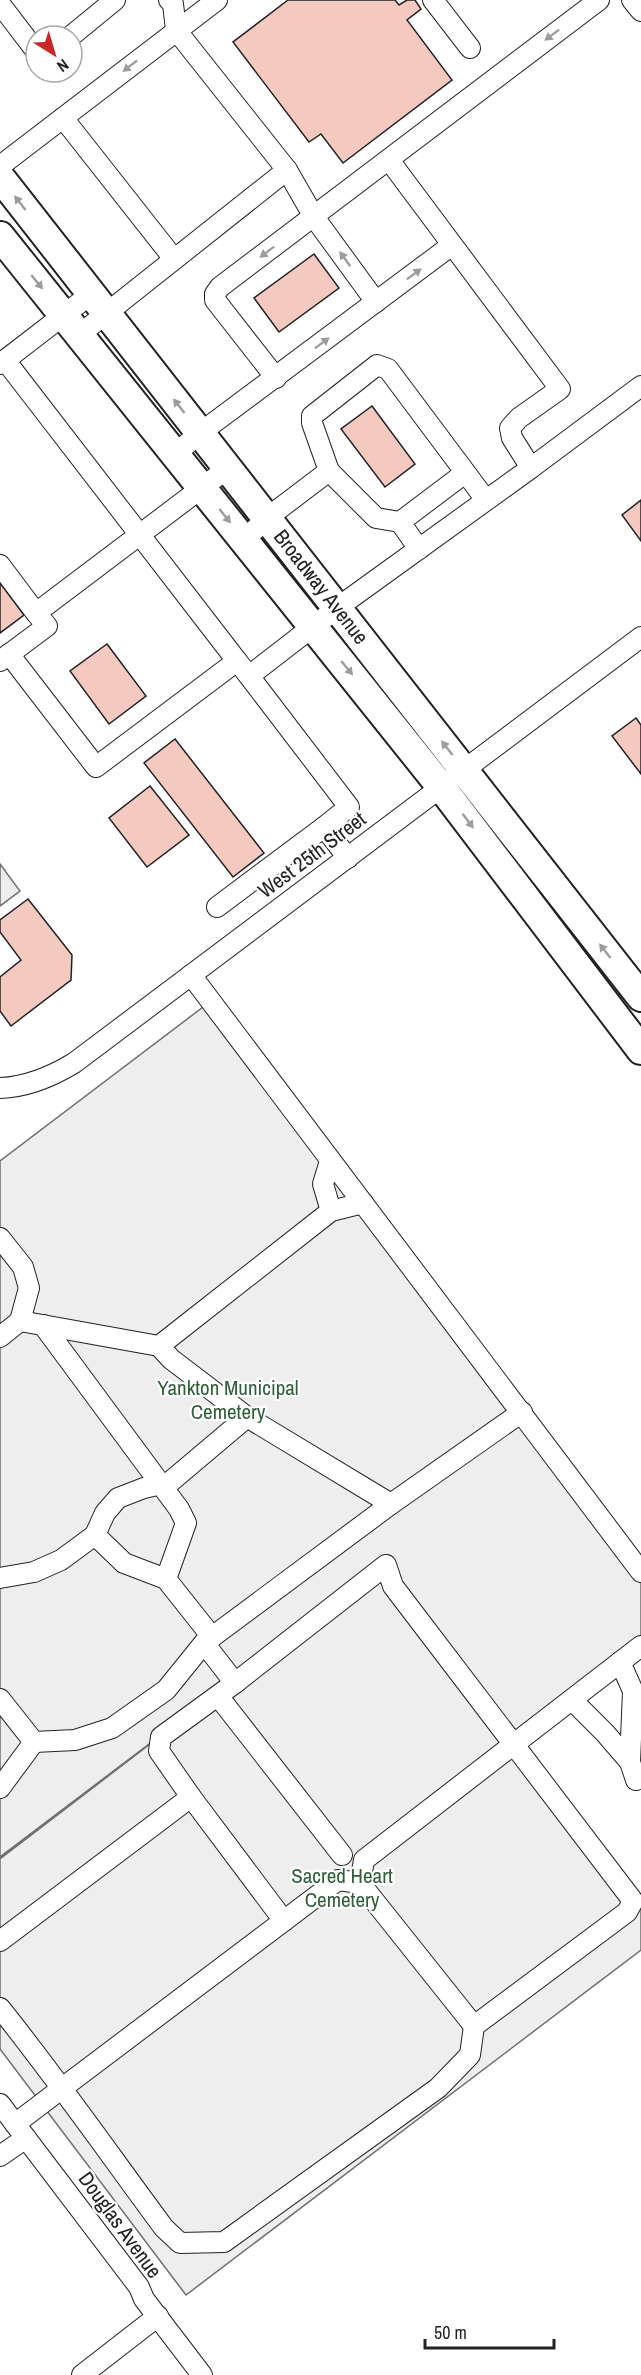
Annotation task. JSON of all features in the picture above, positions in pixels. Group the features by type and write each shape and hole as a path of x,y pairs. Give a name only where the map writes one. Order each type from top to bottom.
{"highway":[{"name":"Broadway Avenue","path":"0,177 641,997"},
{"name":"Broadway Avenue","path":"0,236 442,788 641,1050"}],"street":[{"path":"81,24 95,6 116,0"},
{"path":"170,0 173,4 176,30 287,170 314,217 376,302"},
{"path":"0,166 217,0"},
{"path":"433,0 470,48"},
{"path":"276,378 215,300 215,294 220,287 599,0"},
{"path":"632,0 641,11"},
{"path":"0,4 24,35"},
{"path":"63,118 174,259"},
{"path":"389,160 560,389 519,418 510,428 512,438 531,468"},
{"path":"217,907 349,807 3,362 71,325 99,304 174,259 287,170"},
{"path":"175,454 452,245"},
{"path":"419,549 400,522 376,518 329,471 312,423 312,416 377,365 388,369 486,501"},
{"path":"0,565 47,626 5,658 96,767 243,669 313,627 641,386"},
{"path":"36,613 228,468"},
{"path":"244,540 267,518 329,471"},
{"path":"400,522 465,473"},
{"name":"West 25th Street","path":"0,1088 30,1084 74,1063 641,638"},
{"path":"324,827 348,858"},
{"path":"191,975 641,1572"},
{"path":"330,1161 323,1184 331,1211"},
{"path":"159,1346 331,1211 363,1203"},
{"path":"0,1238 23,1267 29,1288 20,1321 0,1337"},
{"path":"20,1321 159,1346 171,1359 247,1417 391,1504"},
{"path":"43,1325 179,1509 186,1523 166,1579"},
{"path":"34,1742 75,1740 112,1728 166,1690 208,1640 391,1504 522,1412"},
{"path":"0,1578 34,1572 60,1560 95,1535 105,1513 118,1498 170,1482 247,1417"},
{"path":"95,1535 124,1563 166,1579 235,1683"},
{"path":"0,2008 164,2228 180,2243 224,2242 438,2088 470,2055 474,2026 627,1912 633,1901 393,1586 386,1565 218,1696 161,1737 159,1751 284,1921"},
{"path":"360,1883 364,1860 641,1646"},
{"path":"620,1662 633,1691 637,1778"},
{"path":"218,1696 342,1855 364,1860"},
{"path":"0,1699 34,1742"},
{"path":"572,1701 605,1733 637,1778"},
{"path":"0,1788 34,1742"},
{"path":"0,1941 191,1797"},
{"path":"0,2156 20,2131 61,2089 338,1880 342,1855"},
{"path":"338,1880 360,1883 474,2026"},
{"name":"Douglas Avenue","path":"0,2104 139,2287 144,2299 202,2375"},
{"path":"82,2375 158,2316"}],"green space":[{"path":"211,1001 641,1572 641,1646 520,1741 641,1900 641,1950 186,2295 0,2049 0,1859 248,1669 0,1857 0,1161"}],"shaded area":[{"path":"0,864 20,891 0,906"}],"building":[{"path":"288,0 395,0 399,5 407,0 415,0 421,9 407,20 452,80 343,163 321,134 309,142 233,42"},
{"path":"314,254 339,288 279,332 254,298"},
{"path":"372,406 415,464 385,487 341,429"},
{"path":"641,500 641,541 622,515"},
{"path":"0,583 24,615 0,633"},
{"path":"107,644 146,696 109,724 70,671"},
{"path":"636,718 641,725 641,774 612,736"},
{"path":"175,739 264,853 233,877 144,763"},
{"path":"150,786 189,835 147,867 109,818"},
{"path":"28,899 72,955 71,980 11,1026 0,1011 0,977 21,960 0,932 0,920"}],"park label":[{"name":"Yankton Municipal Cemetery","path":"228,1400"},
{"name":"Sacred Heart Cemetery","path":"342,1888"}]}
